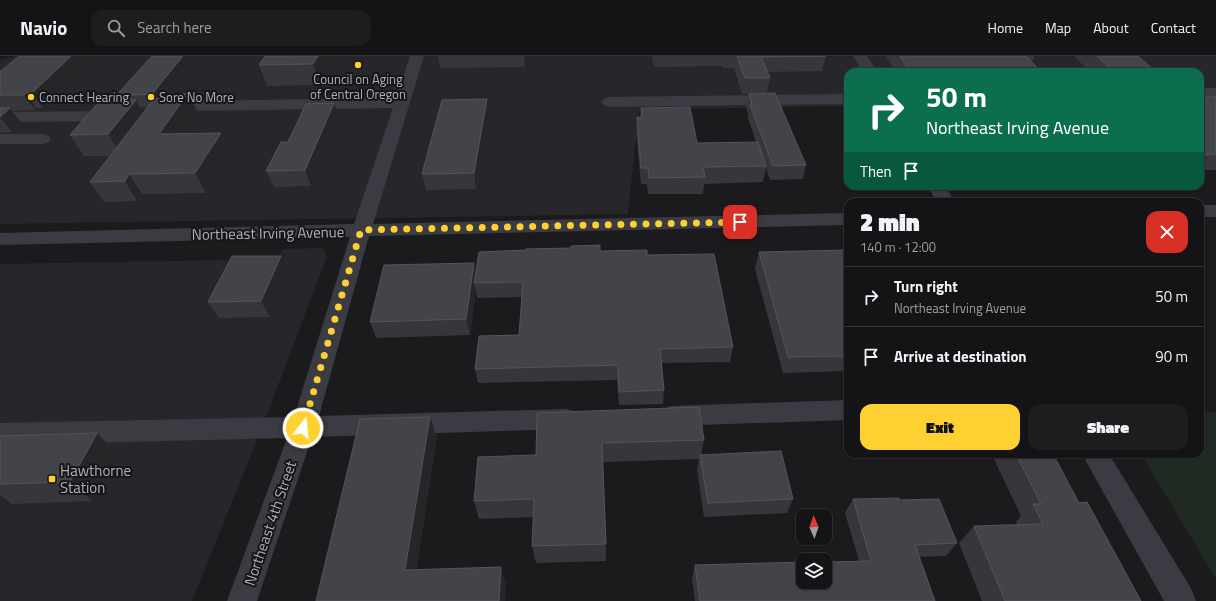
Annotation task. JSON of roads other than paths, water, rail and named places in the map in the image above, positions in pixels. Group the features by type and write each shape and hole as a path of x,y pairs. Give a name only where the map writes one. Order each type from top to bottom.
{"street":[{"name":"Northeast 4th Street","path":"242,601 303,428 361,230 417,56"},
{"path":"860,56 868,68"},
{"path":"1204,93 1216,93"},
{"path":"609,102 844,99"},
{"path":"151,115 195,106 402,103"},
{"path":"0,117 128,115"},
{"path":"0,139 43,139"},
{"path":"1204,211 1216,211"},
{"name":"Northeast Irving Avenue","path":"0,239 844,219"},
{"path":"651,416 844,410"},
{"path":"0,434 303,428 588,418"},
{"path":"1097,458 1181,601"}],"place":[{"name":"Council on Aging of Central Oregon","path":"358,65"},
{"name":"Connect Hearing","path":"31,97"},
{"name":"Sore No More","path":"151,97"},
{"name":"Hawthorne Station","path":"52,479"}]}
